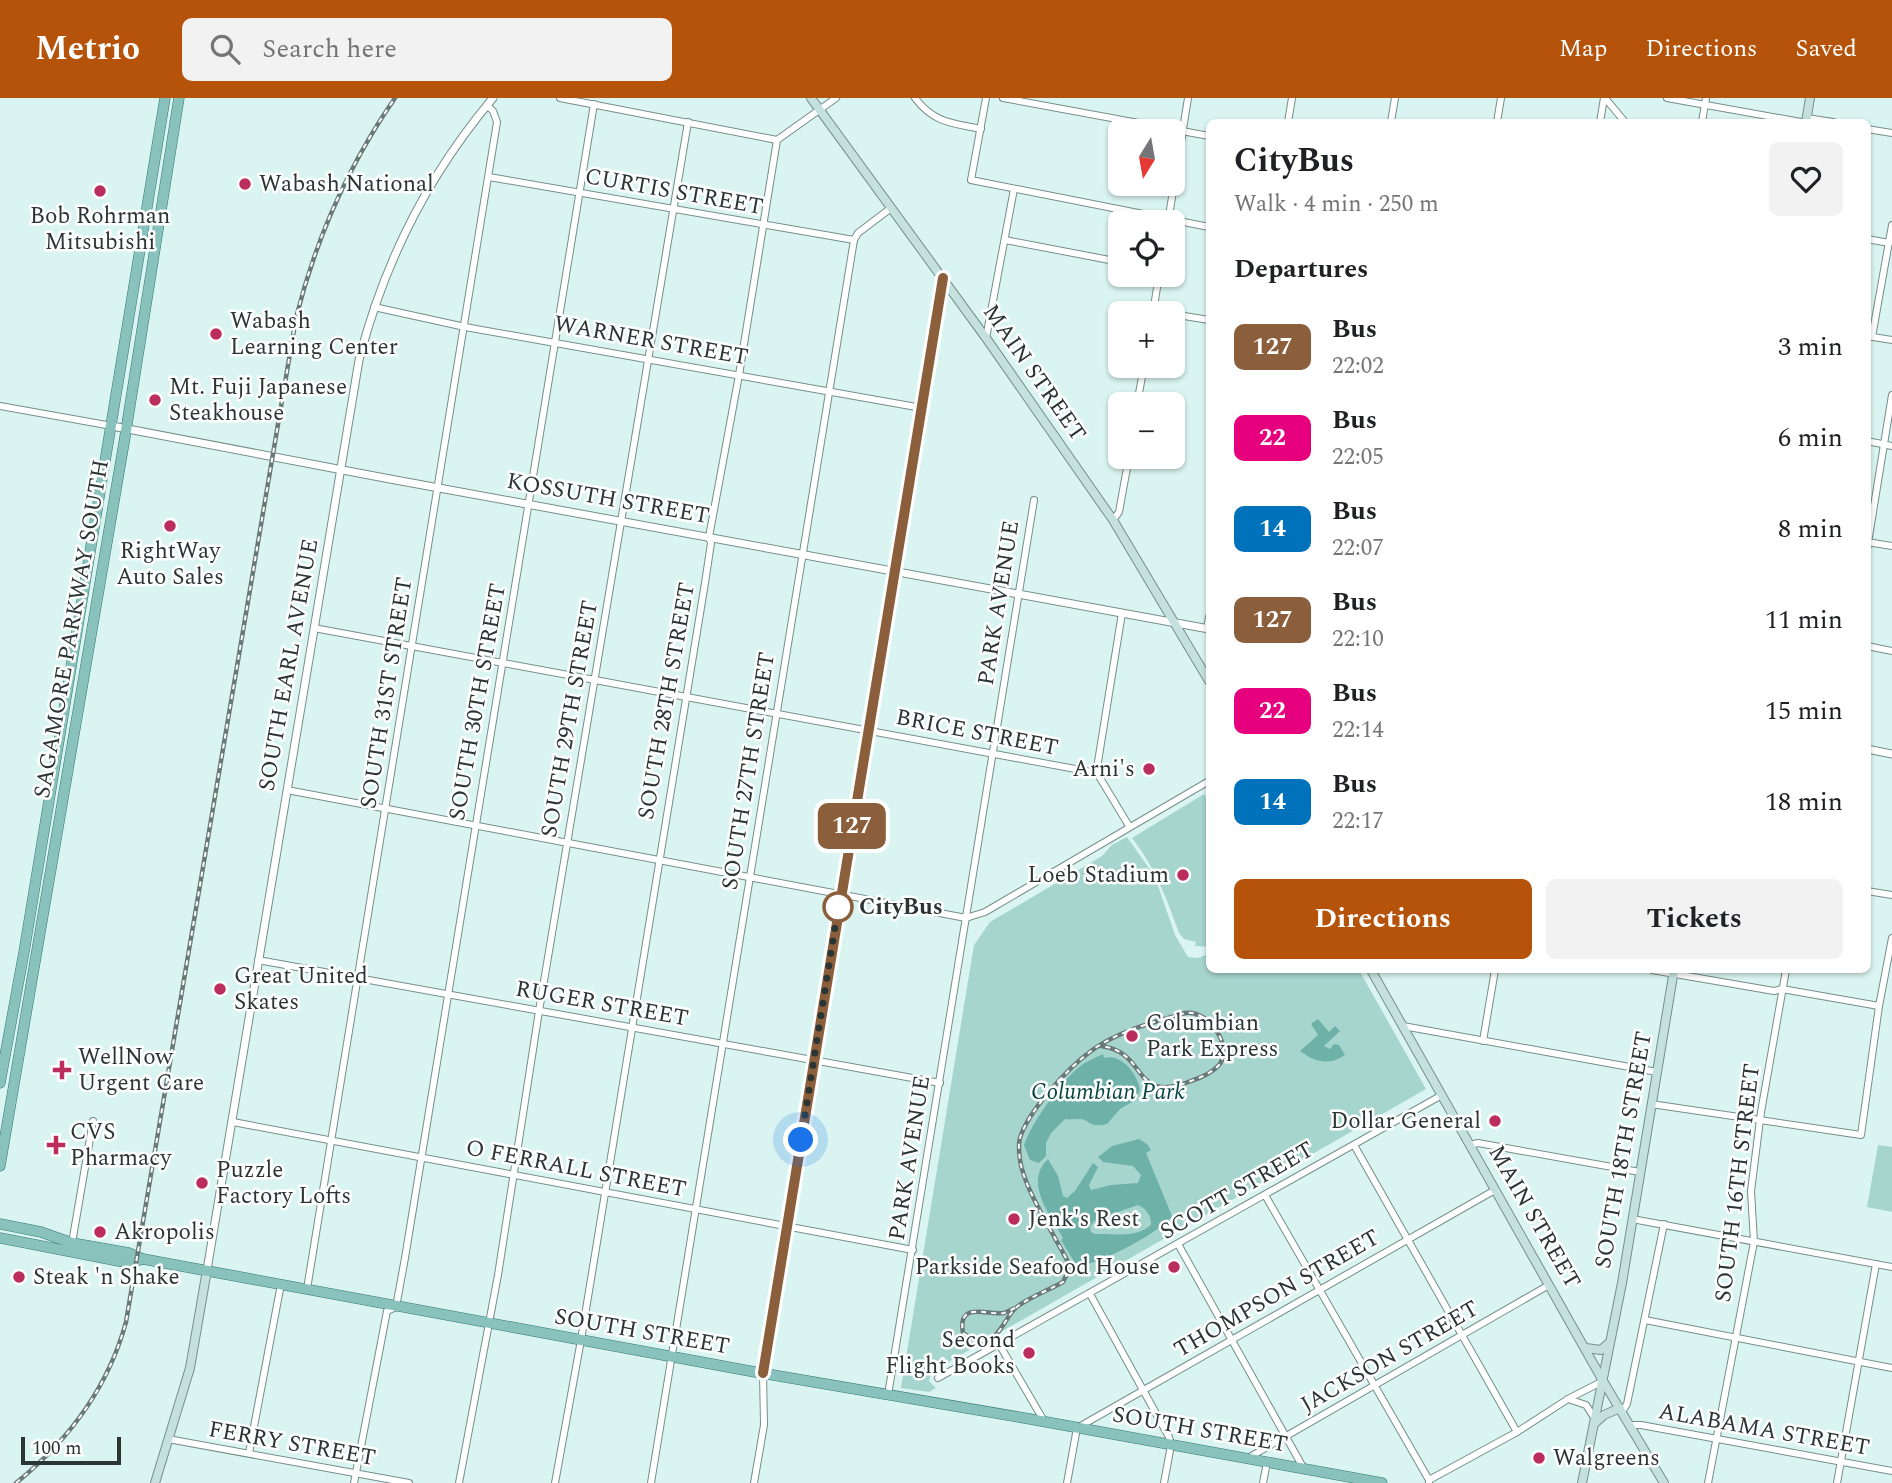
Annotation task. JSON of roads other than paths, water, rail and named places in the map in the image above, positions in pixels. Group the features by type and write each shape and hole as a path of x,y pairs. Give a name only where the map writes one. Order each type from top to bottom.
{"main road":[{"name":"SAGAMORE PARKWAY SOUTH","path":"0,1083 165,98"},
{"name":"SAGAMORE PARKWAY SOUTH","path":"0,1166 127,428 179,98"},
{"name":"MAIN STREET","path":"811,98 986,338 1113,520 1206,676"},
{"path":"1805,119 1810,98"},
{"name":"MAIN STREET","path":"1373,973 1603,1381 1664,1483"},
{"name":"SOUTH 18TH STREET","path":"1582,1483 1603,1381 1674,973"},
{"name":"SOUTH STREET","path":"0,1224 41,1232 72,1243 130,1253 143,1259 396,1307 1382,1483"},
{"name":"SOUTH STREET","path":"0,1238 129,1263 143,1259"},
{"path":"155,1483 190,1368 206,1270"},
{"path":"1586,1348 1601,1350 1610,1342"},
{"path":"1595,1421 1621,1410"}],"street":[{"name":"SOUTH EARL AVENUE","path":"206,1270 359,360 374,306 393,258 423,197 447,158 493,98"},
{"path":"560,98 777,140 836,98"},
{"path":"915,98 931,116 981,129"},
{"path":"986,98 971,180 1116,210"},
{"path":"1003,98 1118,119"},
{"path":"1185,119 1188,98"},
{"path":"1288,119 1292,98"},
{"path":"1392,119 1395,98"},
{"path":"1498,119 1501,98"},
{"path":"1601,119 1605,98"},
{"path":"1605,98 1622,119"},
{"path":"1667,98 1706,101 1794,119"},
{"path":"1703,119 1706,101"},
{"name":"SOUTH 30TH STREET","path":"356,1473 387,1311 396,1307 594,104"},
{"name":"SOUTH 31ST STREET","path":"307,1289 498,122 487,105"},
{"name":"SOUTH 29TH STREET","path":"459,1483 514,1175 688,122"},
{"path":"1871,129 1892,133"},
{"path":"1185,131 1206,135"},
{"name":"SOUTH 28TH STREET","path":"555,1483 581,1340 711,543 709,537 739,375 777,140"},
{"name":"CURTIS STREET","path":"489,177 853,240"},
{"path":"986,338 1014,189"},
{"path":"853,240 858,233 891,208"},
{"path":"1185,223 1206,227"},
{"path":"1871,331 1892,225"},
{"name":"SOUTH 27TH STREET","path":"650,1483 853,240"},
{"path":"1005,240 1108,260"},
{"path":"1871,240 1889,243"},
{"path":"754,1483 764,1425 763,1373 943,278"},
{"name":"WARNER STREET","path":"374,306 465,327 922,408"},
{"path":"1185,316 1206,320"},
{"path":"1871,336 1892,340"},
{"path":"1871,529 1888,445 1892,395"},
{"name":"KOSSUTH STREET","path":"0,406 1206,629"},
{"path":"1113,520 1119,512 1127,469"},
{"name":"PARK AVENUE","path":"888,1395 1034,500"},
{"path":"1871,544 1892,547"},
{"path":"1122,613 1097,773 1129,826"},
{"name":"BRICE STREET","path":"314,628 1097,773"},
{"path":"1871,647 1892,651"},
{"path":"1871,750 1892,754"},
{"path":"287,790 840,895 965,922 1206,783"},
{"path":"1871,892 1892,895"},
{"path":"1651,1104 1861,1135 1892,938"},
{"name":"RUGER STREET","path":"258,960 940,1083"},
{"path":"1483,1041 1494,973"},
{"path":"1679,973 1774,991 1782,989 1880,1006"},
{"name":"SOUTH 16TH STREET","path":"1708,1483 1754,1242 1751,1191 1760,1119 1785,973"},
{"path":"1403,1026 1657,1072"},
{"name":"SCOTT STREET","path":"938,1378 1442,1095"},
{"path":"72,1243 93,1121"},
{"name":"O FERRALL STREET","path":"233,1122 913,1250"},
{"path":"1470,1145 1478,1143 1640,1172"},
{"path":"1354,1145 1517,1432"},
{"name":"THOMPSON STREET","path":"1077,1428 1495,1190"},
{"path":"1265,1195 1429,1481 1603,1381"},
{"path":"1632,1219 1892,1267"},
{"path":"1621,1410 1627,1404 1664,1224"},
{"path":"1178,1244 1304,1469"},
{"path":"1837,1483 1876,1264"},
{"path":"249,1453 281,1284"},
{"name":"JACKSON STREET","path":"1248,1458 1549,1285"},
{"path":"1090,1294 1169,1437 1171,1445 1164,1483"},
{"path":"1645,1320 1892,1368"},
{"path":"999,1344 1044,1421"},
{"path":"1569,1399 1586,1405 1595,1421"},
{"name":"ALABAMA STREET","path":"1630,1425 1892,1471"},
{"path":"1067,1483 1077,1428"},
{"name":"FERRY STREET","path":"168,1439 409,1483"},
{"path":"1263,1483 1267,1462"},
{"path":"354,1483 356,1473"}],"water":[{"path":"1318,1019 1329,1032 1335,1026 1340,1031 1324,1046 1330,1049 1334,1044 1339,1045 1345,1055 1333,1061 1322,1061 1300,1051 1318,1035 1311,1024"},
{"path":"1103,1054 1104,1058 1122,1061 1132,1071 1140,1089 1137,1099 1120,1109 1107,1124 1096,1125 1082,1119 1065,1119 1051,1133 1046,1143 1046,1156 1039,1163 1030,1160 1024,1145 1049,1101 1066,1079 1083,1064"},
{"path":"1139,1139 1147,1144 1151,1150 1146,1153 1172,1216 1158,1229 1122,1250 1091,1263 1075,1263 1042,1199 1038,1178 1041,1168 1048,1159 1058,1176 1063,1196 1067,1198 1075,1191 1093,1163 1098,1167 1089,1185 1091,1190 1138,1183 1141,1175 1133,1166 1103,1162 1098,1157 1112,1146","holes":["1141,1206 1148,1213 1151,1222 1145,1229 1124,1234 1091,1232 1090,1227 1095,1220"]}],"railway":[{"path":"16,1483 53,1449 84,1411 109,1369 126,1322 296,318 313,259 335,204 348,176 395,98"},
{"path":"1015,1308 1004,1313 969,1313 962,1323 963,1333 975,1340 991,1339 1018,1306 1063,1282 1069,1270 1068,1262 1027,1184 1019,1155 1019,1141 1024,1127 1050,1091 1082,1059 1102,1044 1136,1028 1185,1013 1194,1013 1210,1023 1221,1039 1223,1057 1216,1068 1191,1081 1172,1087 1158,1086 1149,1082 1127,1057 1116,1050 1101,1046"}],"place":[{"name":"Wabash National","path":"245,184"},
{"name":"Bob Rohrman Mitsubishi","path":"100,191"},
{"name":"Wabash Learning Center","path":"216,334"},
{"name":"Mt. Fuji Japanese Steakhouse","path":"155,400"},
{"name":"RightWay Auto Sales","path":"170,526"},
{"name":"Arni's","path":"1149,769"},
{"name":"Loeb Stadium","path":"1183,875"},
{"name":"CityBus","path":"838,907"},
{"name":"Great United Skates","path":"220,989"},
{"name":"Columbian Park Express","path":"1132,1036"},
{"name":"WellNow Urgent Care","path":"62,1070"},
{"name":"Dollar General","path":"1495,1121"},
{"name":"CVS Pharmacy","path":"56,1145"},
{"name":"Puzzle Factory Lofts","path":"202,1183"},
{"name":"Jenk's Rest","path":"1014,1219"},
{"name":"Akropolis","path":"100,1232"},
{"name":"Parkside Seafood House","path":"1174,1267"},
{"name":"Steak 'n Shake","path":"19,1277"},
{"name":"Second Flight Books","path":"1029,1353"},
{"name":"Walgreens","path":"1539,1458"}],"park label":[{"name":"Columbian Park","path":"1108,1092"}]}
